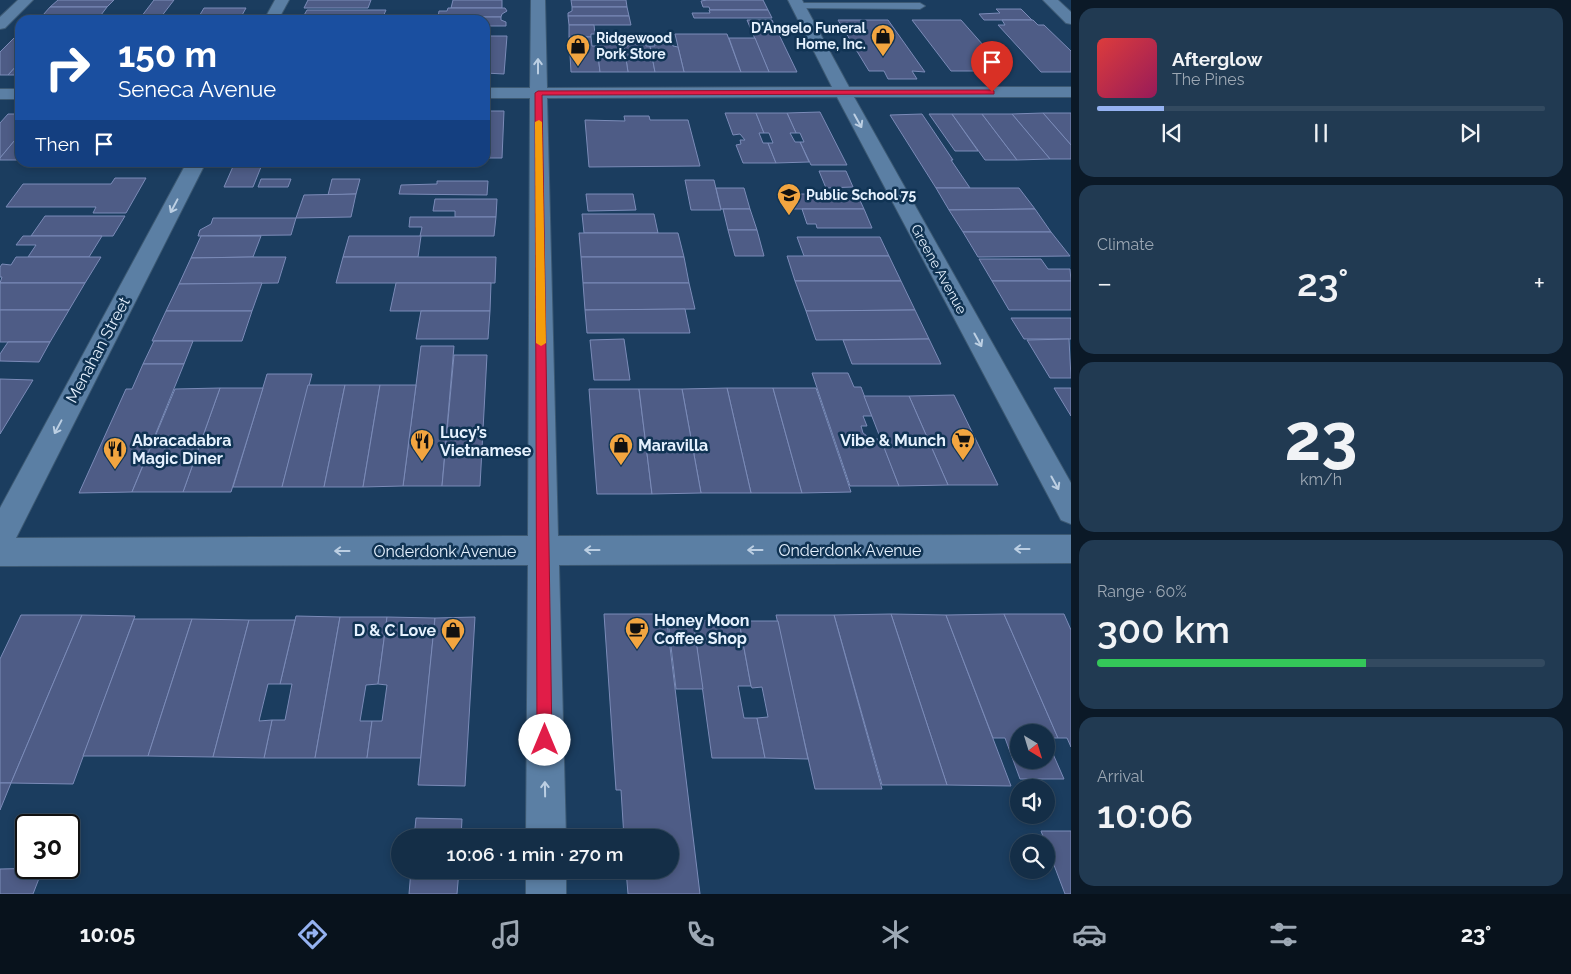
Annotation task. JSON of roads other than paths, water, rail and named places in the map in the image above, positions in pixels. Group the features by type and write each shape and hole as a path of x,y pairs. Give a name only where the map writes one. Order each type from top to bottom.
{"street":[{"path":"0,25 26,0"},
{"path":"274,15 282,0"},
{"path":"538,0 546,829"},
{"path":"1050,0 1071,20"},
{"name":"Greene Avenue","path":"796,3 1071,511"},
{"path":"490,93 1071,92"},
{"path":"0,94 15,94"},
{"name":"Menahan Street","path":"0,538 194,167"},
{"name":"Onderdonk Avenue","path":"0,552 1071,549"},
{"path":"546,879 546,894"}],"lane":[{"path":"796,3 920,6"}],"place":[{"name":"D'Angelo Funeral Home, Inc.","path":"883,57"},
{"name":"Ridgewood Pork Store","path":"578,67"},
{"name":"Public School 75","path":"789,216"},
{"name":"Vibe & Munch","path":"963,461"},
{"name":"Lucy’s Vietnamese","path":"422,462"},
{"name":"Maravilla","path":"621,466"},
{"name":"Abracadabra Magic Diner","path":"115,470"},
{"name":"Honey Moon Coffee Shop","path":"637,650"},
{"name":"D & C Love","path":"453,651"}]}
